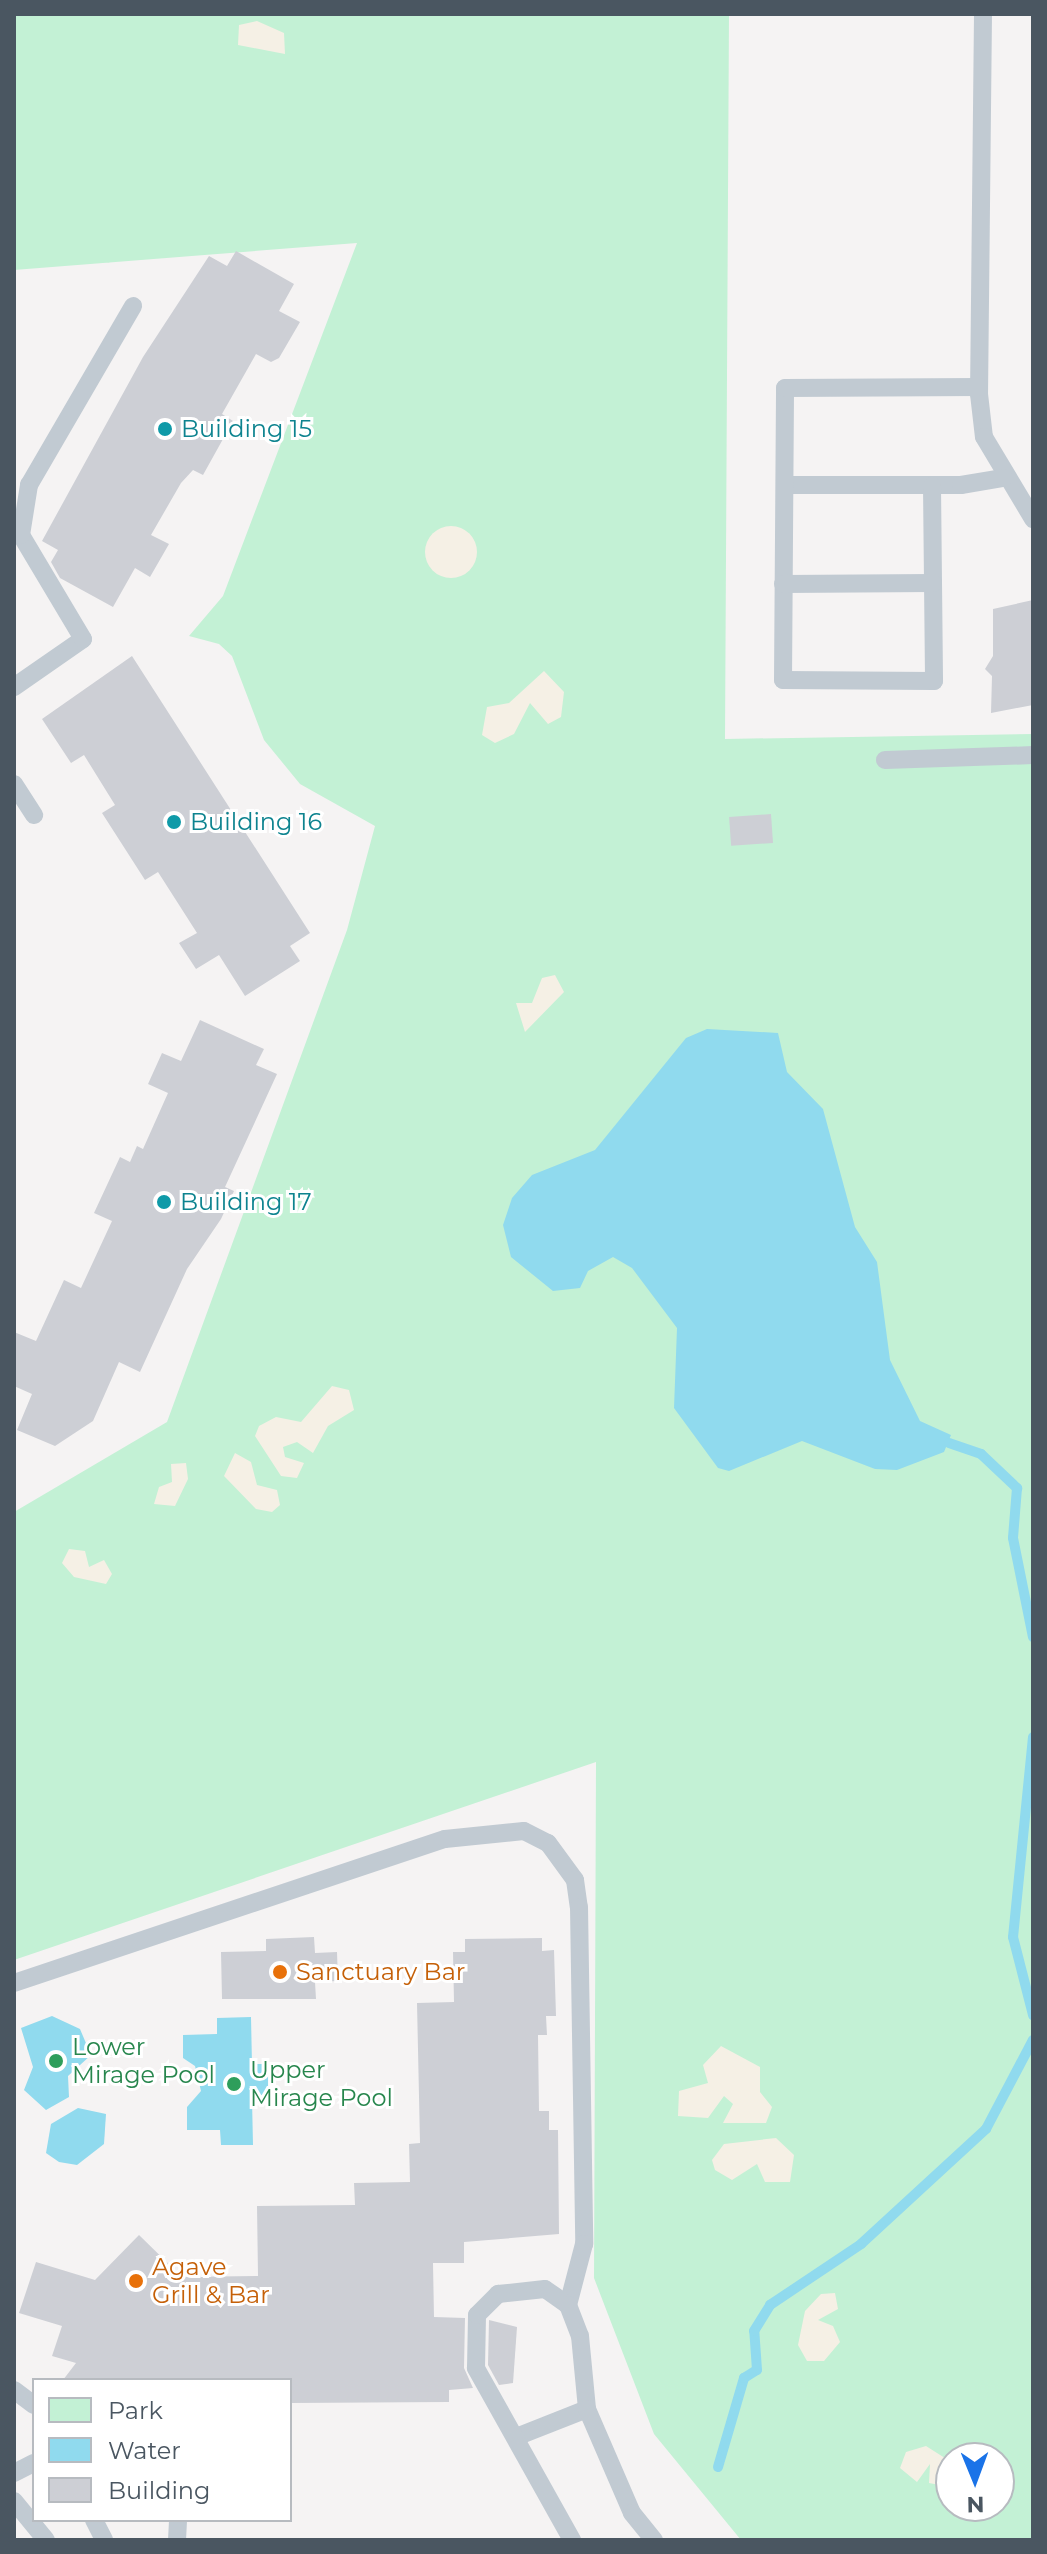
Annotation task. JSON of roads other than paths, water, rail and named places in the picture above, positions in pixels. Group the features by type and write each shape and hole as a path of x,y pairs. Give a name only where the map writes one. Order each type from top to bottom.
{"lane":[{"path":"983,14 979,387 984,437 1003,478 1033,519"},
{"path":"14,687 83,639 21,535 29,485 133,306"},
{"path":"932,486 934,681 783,680 785,388 979,387"},
{"path":"785,485 932,486 1003,478"},
{"path":"783,584 933,583"},
{"path":"885,760 1033,755"},
{"path":"14,784 34,815"},
{"path":"14,1983 445,1839 524,1831 548,1843 575,1880 579,1907 584,2244 568,2305"},
{"path":"572,2540 476,2368 477,2315 498,2294 545,2289 568,2305 580,2336 587,2409 602,2430 632,2513 654,2540"},
{"path":"14,2390 32,2404"},
{"path":"516,2437 587,2409"},
{"path":"14,2473 32,2464"},
{"path":"14,2501 46,2540"},
{"path":"95,2522 104,2540"}],"water":[{"path":"707,1029 778,1033 787,1072 823,1109 855,1227 877,1262 890,1360 920,1421 951,1435 944,1452 897,1470 875,1469 802,1441 729,1471 718,1468 674,1408 677,1328 632,1268 613,1257 588,1271 580,1288 553,1291 511,1257 503,1225 512,1198 532,1175 595,1150 686,1038"},
{"name":"Lower Mirage Pool","path":"52,2016 80,2029 91,2055 68,2076 69,2097 46,2110 24,2090 33,2067 21,2028"},
{"name":"Upper Mirage Pool","path":"251,2017 252,2064 268,2064 268,2098 252,2099 253,2145 221,2145 220,2130 187,2130 187,2107 201,2091 195,2066 183,2058 183,2035 217,2034 217,2018"},
{"path":"78,2108 106,2114 104,2144 77,2165 59,2162 46,2153 51,2124"}],"waterway":[{"path":"949,1443 981,1454 1017,1488 1013,1538 1033,1637"},
{"path":"1033,1737 1013,1937 1033,2015"},
{"path":"718,2467 744,2378 757,2370 754,2331 770,2305 861,2244 986,2129 1033,2040"}],"place":[{"name":"Building 15","path":"165,429"},
{"name":"Building 16","path":"174,822"},
{"name":"Building 17","path":"164,1202"},
{"name":"Sanctuary Bar","path":"280,1972"},
{"name":"Lower Mirage Pool","path":"56,2061"},
{"name":"Upper Mirage Pool","path":"234,2084"},
{"name":"Agave Grill & Bar","path":"136,2281"}]}
